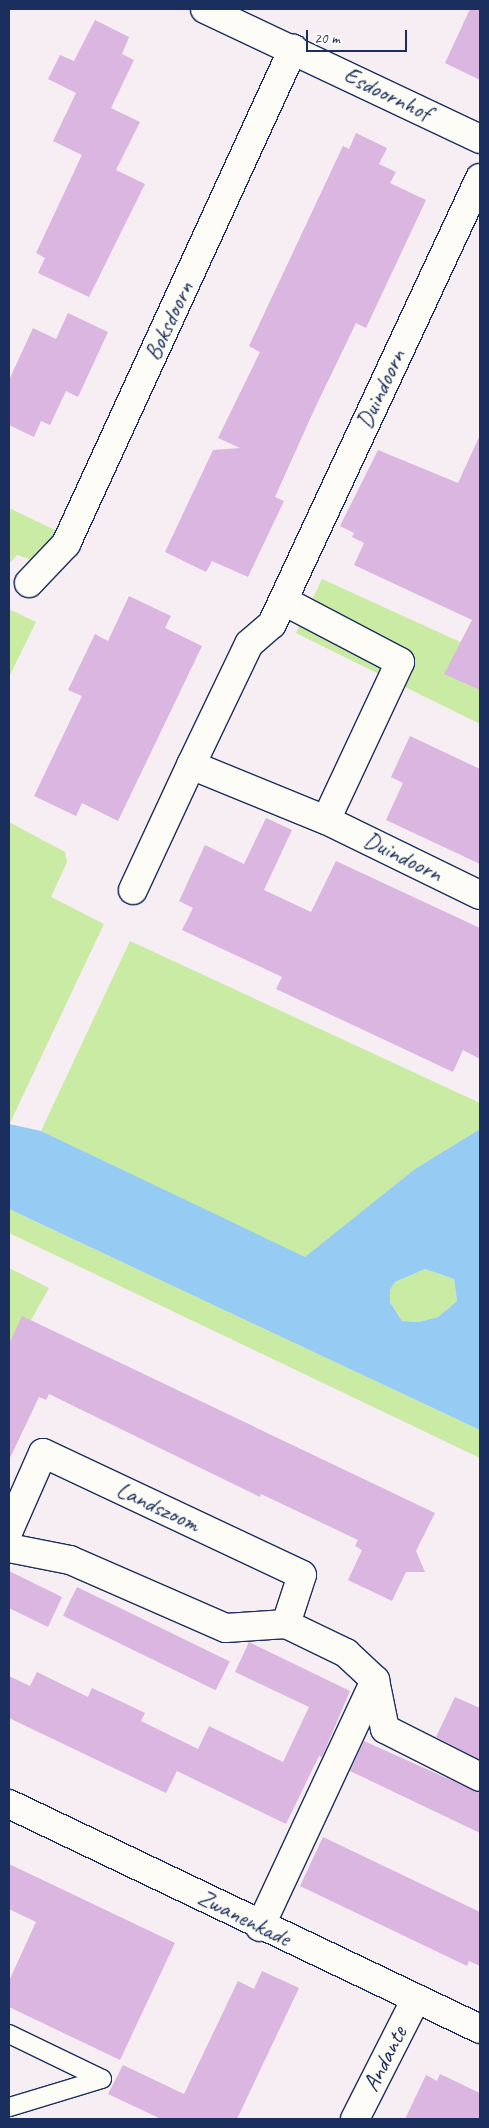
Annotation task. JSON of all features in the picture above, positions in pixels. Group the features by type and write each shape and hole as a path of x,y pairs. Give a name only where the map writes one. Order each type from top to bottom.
{"street":[{"name":"Esdoornhof","path":"205,9 480,139"},
{"name":"Boksdoorn","path":"29,583 66,544 293,49"},
{"name":"Duindoorn","path":"133,890 249,644 272,624 284,601 480,178"},
{"path":"284,601 400,662 326,820"},
{"name":"Duindoorn","path":"191,765 326,820 480,894"},
{"name":"Landszoom","path":"9,1530 43,1453 302,1575 286,1624"},
{"path":"9,1548 70,1560 226,1628 286,1624 346,1653 376,1680 385,1729 480,1777"},
{"path":"260,1927 376,1680"},
{"name":"Zwanenkade","path":"9,1804 260,1927 480,2029"},
{"name":"Andante","path":"355,2119 416,1999"}],"lane":[{"path":"9,2034 102,2079 9,2107"}],"green space":[{"path":"9,508 59,532 45,564 17,555 9,564"},
{"path":"322,579 480,651 480,724 296,633"},
{"path":"9,609 36,622 9,677"},
{"path":"9,822 65,852 67,862 51,897 104,924 9,1125"},
{"path":"130,941 480,1103 480,1129 415,1169 305,1258 41,1131"},
{"path":"9,1209 480,1430 480,1458 9,1233"},
{"path":"9,1268 49,1288 9,1359"},
{"path":"425,1269 454,1279 457,1301 438,1317 419,1322 402,1321 390,1301 390,1290 395,1282"}],"water":[{"path":"9,1124 41,1131 305,1257 415,1169 480,1129 480,1430 9,1209","holes":["425,1269 454,1279 457,1301 438,1317 419,1322 402,1321 390,1302 390,1290 395,1282"]}],"building":[{"path":"470,9 480,9 480,80 445,63"},
{"path":"95,20 129,37 122,54 134,60 111,108 140,122 116,170 145,184 89,297 38,273 45,258 36,253 82,155 53,141 76,93 48,79 60,55 74,61"},
{"path":"356,133 387,148 379,164 396,172 390,183 426,200 366,328 356,323 315,408 275,497 284,501 248,577 212,561 206,572 165,552 213,450 240,448 218,438 260,352 249,346 343,146 349,149"},
{"path":"68,313 108,332 78,397 66,391 50,425 41,421 34,437 9,425 9,380 33,328 56,339"},
{"path":"480,435 480,690 444,674 472,620 354,565 364,543 352,537 354,533 340,526 378,450 458,483"},
{"path":"129,596 171,616 165,628 202,646 118,821 82,803 76,816 34,796 82,696 68,690 95,634 108,641"},
{"path":"410,736 480,769 480,864 386,820 403,783 391,777"},
{"path":"266,818 292,830 264,890 311,912 336,861 480,928 480,1059 463,1050 453,1072 276,989 282,977 182,930 193,908 179,901 205,845 244,864"},
{"path":"22,1316 435,1513 416,1551 425,1572 406,1572 392,1601 348,1580 362,1550 355,1546 358,1540 261,1494 260,1497 49,1394 46,1400 39,1397 9,1460 9,1344"},
{"path":"9,1571 62,1597 48,1627 9,1608"},
{"path":"77,1587 230,1662 216,1690 63,1616"},
{"path":"249,1642 350,1691 322,1757 319,1756 286,1824 177,1771 166,1793 9,1718 9,1676 30,1686 37,1672 88,1697 92,1688 120,1701 145,1713 141,1721 198,1749 209,1726 283,1762 309,1707 235,1672"},
{"path":"455,1697 480,1708 480,1760 436,1737"},
{"path":"364,1741 480,1793 480,1833 350,1771"},
{"path":"323,1837 480,1912 480,1966 469,1961 467,1966 300,1886"},
{"path":"9,1864 175,1943 120,2060 9,2007 9,1981 36,1922 9,1909"},
{"path":"262,1971 299,1988 237,2119 161,2119 108,2094 123,2065 184,2094 238,1981 254,1989"},
{"path":"440,2074 480,2093 480,2119 405,2119 426,2075 437,2081"}]}
